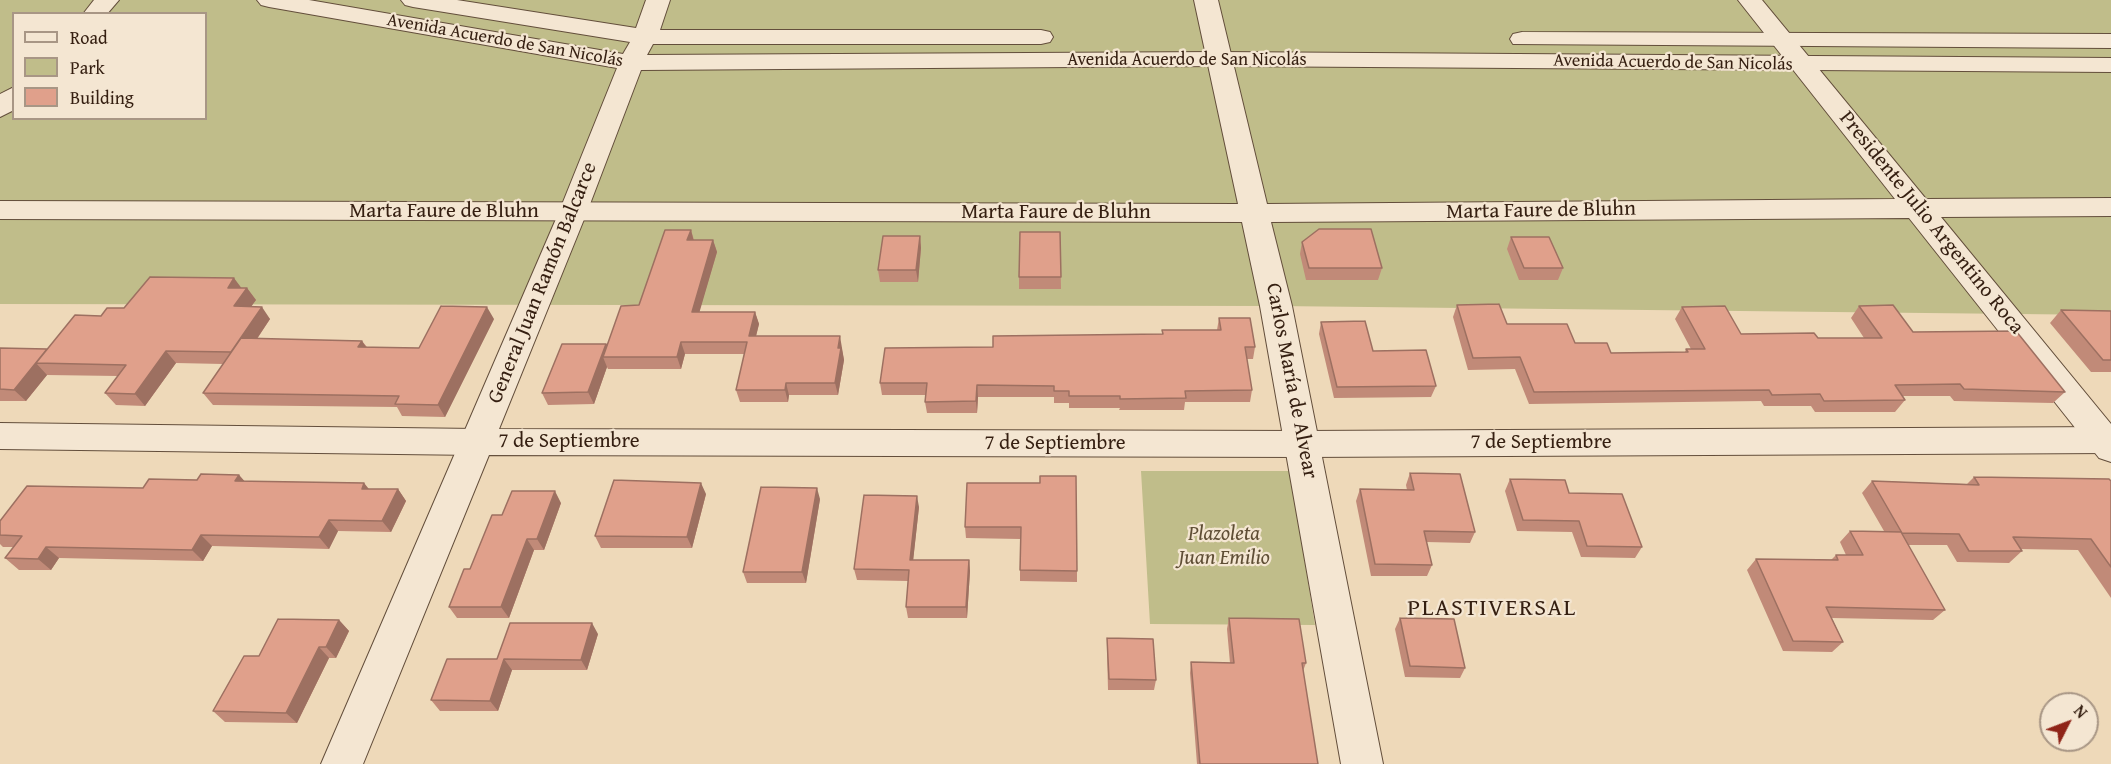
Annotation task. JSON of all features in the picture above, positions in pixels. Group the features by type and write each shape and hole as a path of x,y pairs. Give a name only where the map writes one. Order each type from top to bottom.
{"street":[{"path":"95,12 107,0"},
{"name":"Avenida Acuerdo de San Nicolás","path":"269,0 638,50 1217,48 1782,40 2111,40"},
{"name":"Avenida Acuerdo de San Nicolás","path":"413,0 638,50"},
{"name":"General Juan Ramón Balcarce","path":"342,764 573,212 658,0"},
{"name":"Carlos María de Alvear","path":"1206,0 1256,213 1304,444 1362,764"},
{"name":"Presidente Julio Argentino Roca","path":"1750,0 2109,442"},
{"name":"Avenida Acuerdo de San Nicolás","path":"1217,48 1802,64 2111,65"},
{"path":"0,109 12,97"},
{"name":"Marta Faure de Bluhn","path":"0,210 1256,213 2111,207"},
{"name":"7 de Septiembre","path":"0,436 477,442 1304,444 2109,442"}],"green space":[{"path":"0,0 2111,0 2111,315 1276,306 0,304"},
{"name":"Plazoleta Juan Emilio","path":"1141,471 1290,471 1315,625 1150,624"}],"building":[{"path":"1319,229 1371,229 1382,268 1309,268 1302,242"},
{"path":"665,230 691,230 687,240 713,240 692,312 755,312 749,336 840,336 838,348 841,348 835,383 786,383 785,390 736,390 747,342 681,342 677,357 603,357 621,306 639,305"},
{"path":"1020,232 1060,232 1061,277 1019,277"},
{"path":"883,236 920,236 916,270 878,270"},
{"path":"1511,237 1549,237 1563,268 1524,268"},
{"path":"150,277 234,278 228,288 247,288 234,306 262,307 231,352 166,351 135,394 105,393 126,365 36,363 75,315 101,316 107,308 124,308"},
{"path":"1499,304 1507,324 1567,324 1575,343 1607,343 1611,353 1688,352 1686,349 1705,349 1682,307 1725,306 1741,334 1814,333 1818,338 1882,338 1859,306 1893,305 1913,332 2016,331 2065,392 1964,389 1960,384 1895,385 1905,400 1824,401 1820,394 1772,395 1769,390 1534,392 1520,357 1473,358 1457,305"},
{"path":"441,306 487,307 438,405 395,404 399,396 203,393 241,338 362,341 358,347 419,348"},
{"path":"2061,310 2111,311 2111,360 2103,360"},
{"path":"1219,318 1250,318 1255,347 1245,347 1252,390 1185,391 1186,398 1120,399 1120,396 1069,396 1069,391 1054,391 1054,386 977,385 976,401 925,402 927,383 880,383 885,348 993,347 993,336 1163,334 1162,330 1221,330"},
{"path":"1365,321 1373,351 1426,350 1436,386 1337,387 1321,322"},
{"path":"562,344 606,344 588,392 542,393"},
{"path":"0,348 47,349 14,390 0,389"},
{"path":"1410,473 1460,474 1475,532 1424,531 1432,565 1375,564 1360,489 1414,490"},
{"path":"201,474 239,475 235,481 364,483 362,489 398,489 382,521 329,520 319,537 201,535 192,550 46,547 38,559 5,558 22,536 0,535 0,521 27,486 143,488 149,479 197,480"},
{"path":"1040,476 1076,476 1077,571 1020,570 1021,527 965,527 967,483 1040,483"},
{"path":"1974,477 2109,479 2111,481 2111,567 2091,539 2013,537 2022,551 1969,551 1959,534 1902,533 1872,481 1979,485"},
{"path":"1510,479 1565,480 1569,493 1622,494 1642,547 1587,546 1579,521 1523,520"},
{"path":"614,480 701,483 687,537 595,536"},
{"path":"761,487 817,488 802,572 743,572"},
{"path":"512,491 555,491 537,539 527,539 501,607 449,607 464,569 470,569 492,515 502,515"},
{"path":"864,495 917,496 910,560 969,560 966,607 906,607 909,570 854,569"},
{"path":"1850,531 1901,532 1945,610 1826,607 1843,642 1793,641 1756,559 1838,560 1836,555 1863,555"},
{"path":"1229,618 1299,619 1306,663 1302,663 1318,764 1200,764 1191,662 1234,663"},
{"path":"1400,618 1454,619 1465,668 1410,666"},
{"path":"278,619 339,620 326,647 319,647 286,713 213,711 244,656 259,656"},
{"path":"510,623 592,623 581,660 504,659 490,701 431,700 447,659 497,659"},
{"path":"1107,638 1153,639 1156,680 1109,679"}],"district":[{"name":"PLASTIVERSAL","path":"1492,609"}]}
